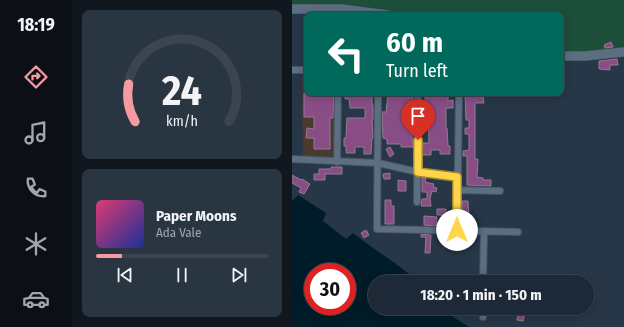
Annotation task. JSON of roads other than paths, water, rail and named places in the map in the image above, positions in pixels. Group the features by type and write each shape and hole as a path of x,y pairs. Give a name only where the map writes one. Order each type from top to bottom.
{"street":[{"path":"292,9 341,12"},
{"path":"564,56 585,56 624,52"},
{"path":"292,70 304,70"},
{"path":"337,162 338,96"},
{"path":"378,96 377,229 518,232"},
{"path":"417,202 418,96"},
{"path":"457,230 458,96"},
{"path":"292,159 378,163 418,172 457,177"},
{"path":"457,190 500,190"},
{"path":"483,275 484,231"}],"water":[{"path":"298,195 326,213 323,221 346,239 353,233 409,275 368,275 368,315 450,315 469,327 292,327 292,200"}]}
